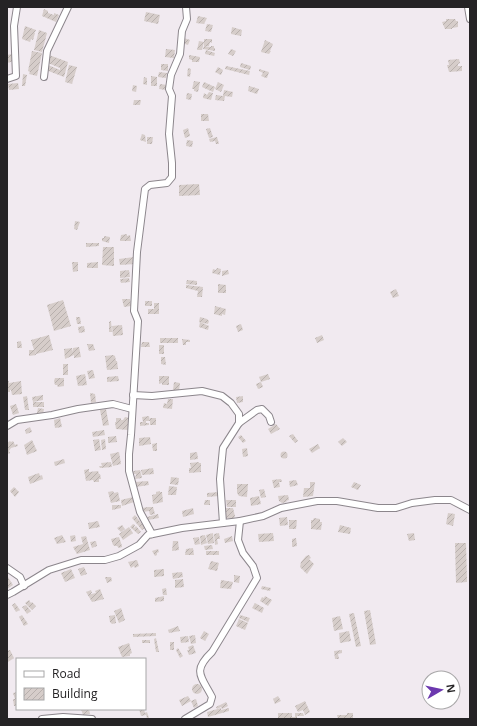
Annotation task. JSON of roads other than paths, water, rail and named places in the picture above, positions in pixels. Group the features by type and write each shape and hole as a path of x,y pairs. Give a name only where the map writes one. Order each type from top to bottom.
{"street":[{"path":"7,79 16,76 14,26 17,7"},
{"path":"44,77 48,51 68,7"},
{"path":"152,534 140,512 129,471 138,320 134,311 137,252 145,189 150,186 167,183 172,177 169,134 172,96 169,89 172,75 180,54 182,31 187,19 186,7"},
{"path":"468,7 470,19"},
{"path":"133,395 152,396 202,391 222,396 231,402 239,414 239,423"},
{"path":"7,426 17,420 113,404 132,409"},
{"path":"223,523 220,479 223,448 239,423 257,410 262,409 269,416 271,422"},
{"path":"7,595 49,570 81,560 105,560 119,556 139,546 148,535 182,528 240,521 263,516 280,508 317,501 337,501 378,508 396,508 412,503 435,500 452,500 470,510"},
{"path":"185,719 210,704 212,697 202,679 200,669 203,661 212,652 257,578 253,566 243,553 238,540 240,521"},
{"path":"7,568 20,577 24,586"},
{"path":"42,719 63,717 92,719"}]}
